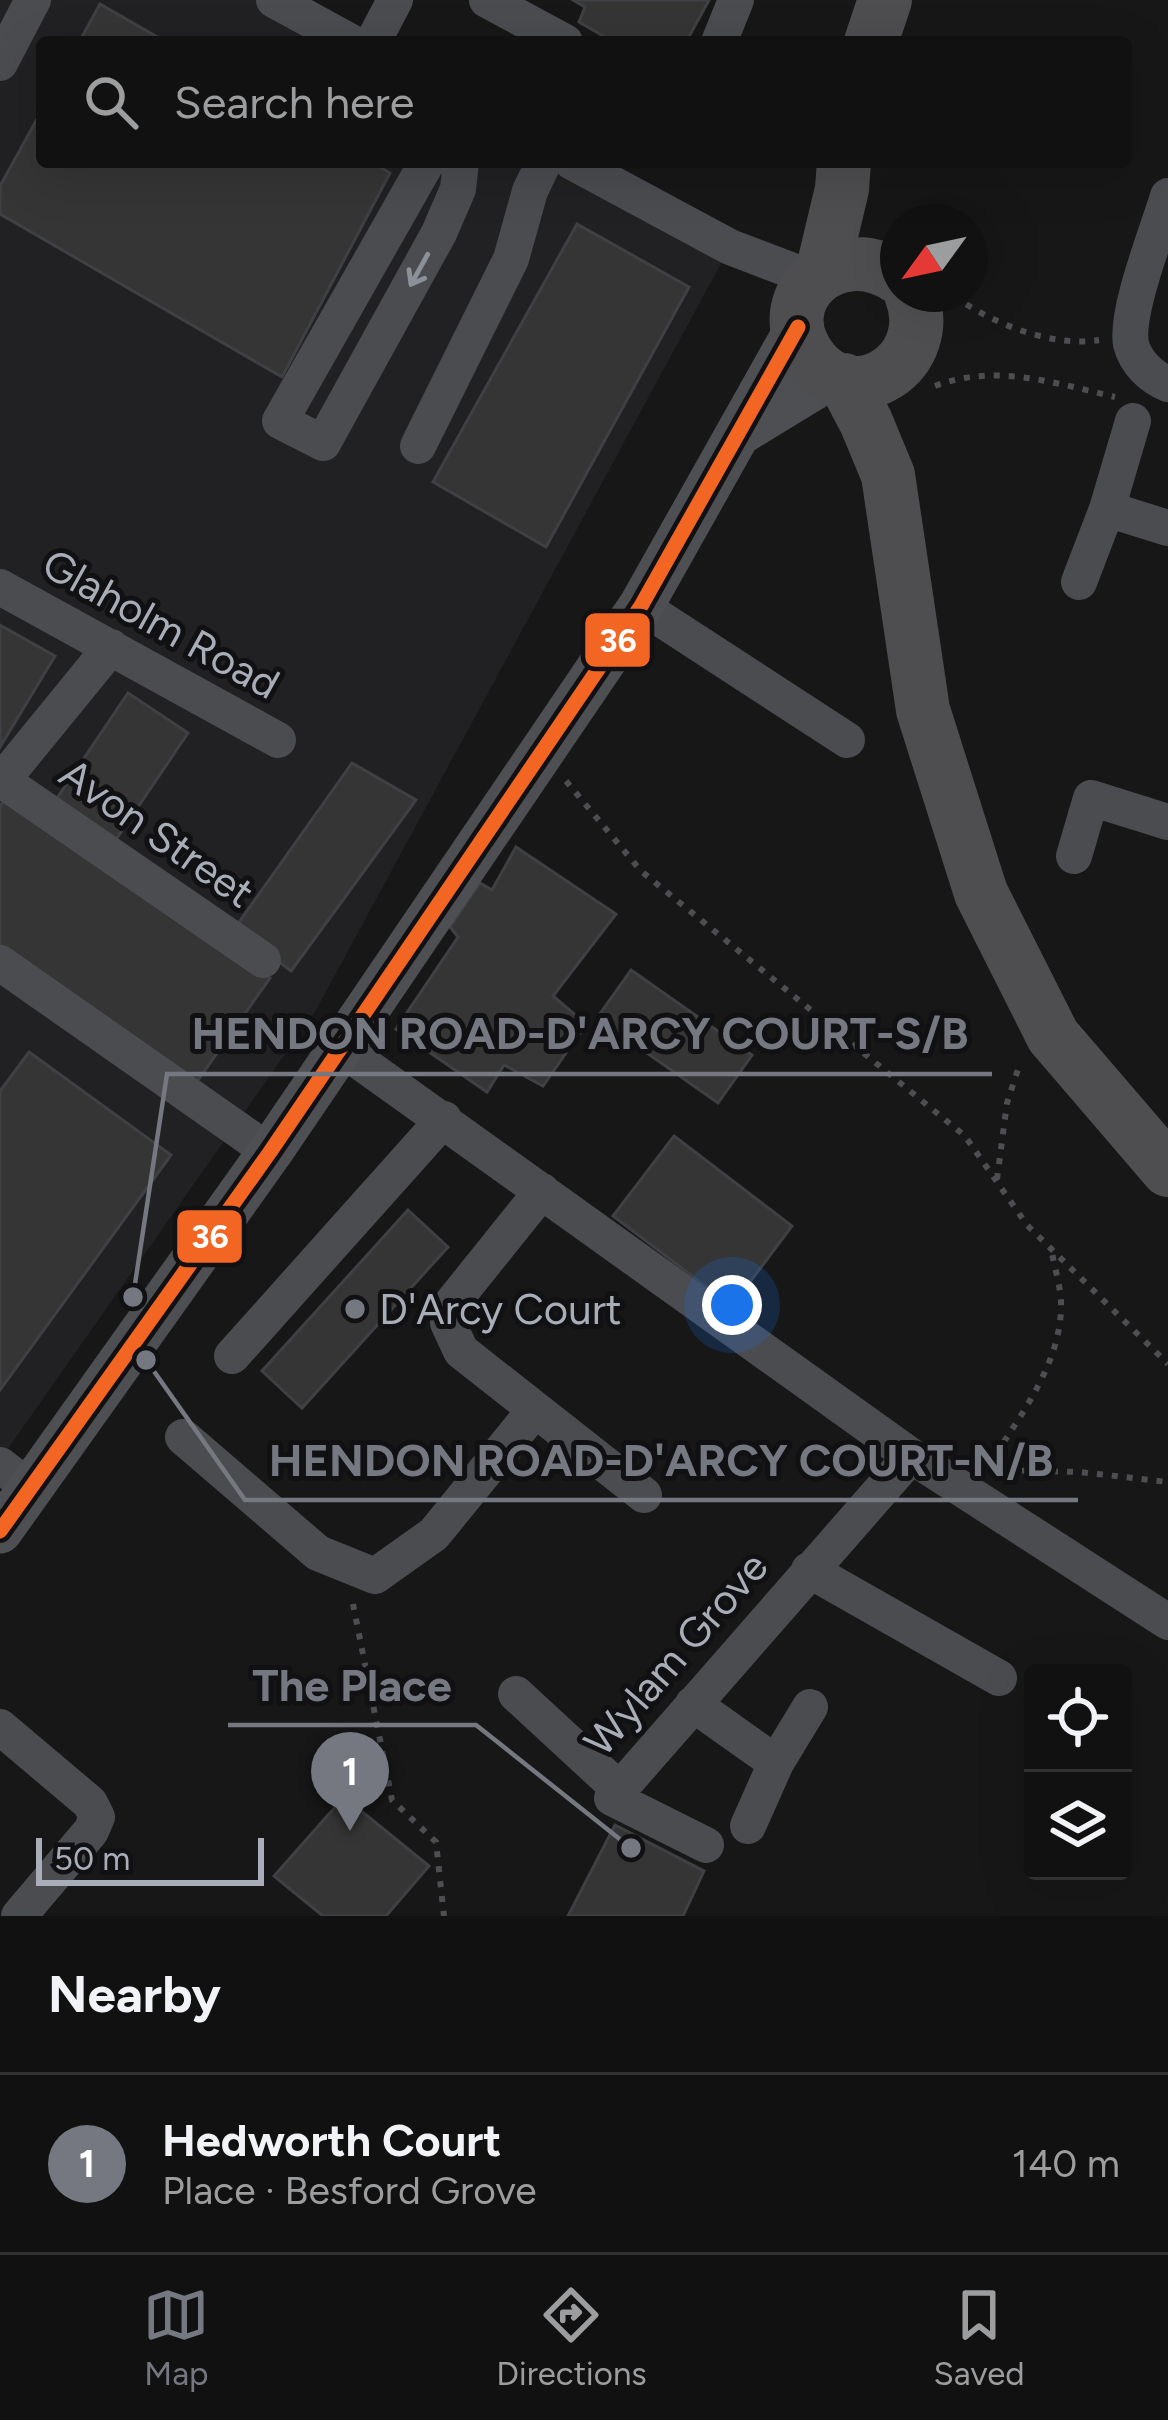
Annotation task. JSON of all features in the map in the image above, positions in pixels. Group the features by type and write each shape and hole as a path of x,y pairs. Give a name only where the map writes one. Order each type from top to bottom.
{"highway":[{"path":"874,36 885,0"},
{"path":"843,176 862,233 880,254"},
{"path":"843,176 808,298 813,362 837,379 866,422 887,475 922,710 981,893 1053,1036 1168,1170"},
{"path":"808,298 841,263 880,266"},
{"path":"837,379 862,382 895,369 914,317"},
{"path":"887,475 914,317"}],"main road":[{"path":"0,1531 15,1477 270,1152 641,606 741,432 808,298"},
{"path":"741,432 837,379"}],"street":[{"path":"0,64 33,0"},
{"path":"274,0 340,36"},
{"path":"376,36 395,0"},
{"path":"487,0 554,36"},
{"path":"721,36 736,0"},
{"path":"424,168 280,421 323,443 440,233 458,189 460,168"},
{"path":"418,446 511,259 541,168"},
{"path":"598,168 637,177 775,280 808,298"},
{"path":"1168,196 1131,318 1131,346 1150,376 1168,384"},
{"path":"1079,582 1107,509 1132,411"},
{"path":"1107,509 1168,528"},
{"name":"Glaholm Road","path":"0,587 278,740"},
{"path":"641,606 847,740"},
{"path":"1,781 112,647"},
{"name":"Avon Street","path":"1,781 263,960"},
{"path":"1074,856 1090,798 1168,822"},
{"path":"0,963 270,1152"},
{"path":"338,1046 911,1456 976,1481 1168,1622"},
{"path":"232,1357 444,1119"},
{"path":"542,1191 452,1303 448,1323 461,1351 644,1495"},
{"path":"184,1437 318,1552 375,1576 434,1534 534,1411"},
{"name":"Wylam Grove","path":"616,1793 911,1456"},
{"name":"Wylam Grove","path":"809,1570 999,1678"},
{"path":"516,1694 616,1793 706,1845"},
{"path":"693,1704 776,1763"},
{"path":"748,1826 776,1763 810,1707"},
{"path":"0,1726 90,1803 98,1816 91,1832 19,1916"}],"path":[{"path":"984,312 1004,323 1078,344 1098,341 1131,318"},
{"path":"898,400 958,377 985,374 1041,380 1132,411"},
{"path":"541,751 641,871 964,1136 1027,1226 1168,1364"},
{"path":"997,1182 1007,1103 1022,1054 1053,1036"},
{"path":"976,1481 1050,1365 1061,1300 1051,1249"},
{"path":"976,1481 1080,1472 1168,1482"},
{"path":"345,1565 392,1800 436,1842 444,1916"}],"shaded area":[{"path":"0,0 275,0 341,36 36,36 36,168 584,168 730,247 316,1010 0,1460"}],"building":[{"path":"573,0 709,0 689,36 604,36 579,22 585,7"},
{"path":"100,4 156,36 82,36"},
{"path":"36,121 36,168 381,168 390,173 282,377 0,214 0,186"},
{"path":"577,224 689,287 546,547 433,482"},
{"path":"0,625 55,656 0,747"},
{"path":"128,693 188,733 113,844 53,804"},
{"path":"352,763 416,800 291,971 235,928"},
{"path":"8,795 270,978 196,1083 0,945 0,806"},
{"path":"516,847 616,914 553,996 586,1024 543,1086 504,1065 487,1092 396,1029 458,937 450,927 480,883 492,890"},
{"path":"631,970 752,1055 718,1103 597,1018"},
{"path":"29,1052 171,1155 0,1390 0,1091"},
{"path":"674,1136 792,1226 732,1306 613,1216"},
{"name":"D'Arcy Court","path":"408,1210 448,1247 302,1408 262,1371"},
{"path":"344,1797 429,1866 386,1916 323,1916 274,1876"},
{"path":"615,1825 704,1871 683,1916 568,1916"}],"transit line":[{"name":"36","path":"0,1531 270,1152 641,606 798,327"}],"place":[{"name":"HENDON ROAD-D'ARCY COURT-S/B","path":"133,1297"},
{"name":"D'Arcy Court","path":"355,1309"},
{"name":"HENDON ROAD-D'ARCY COURT-N/B","path":"146,1360"},
{"name":"Hedworth Court","path":"350,1831"},
{"name":"The Place","path":"631,1848"}]}
